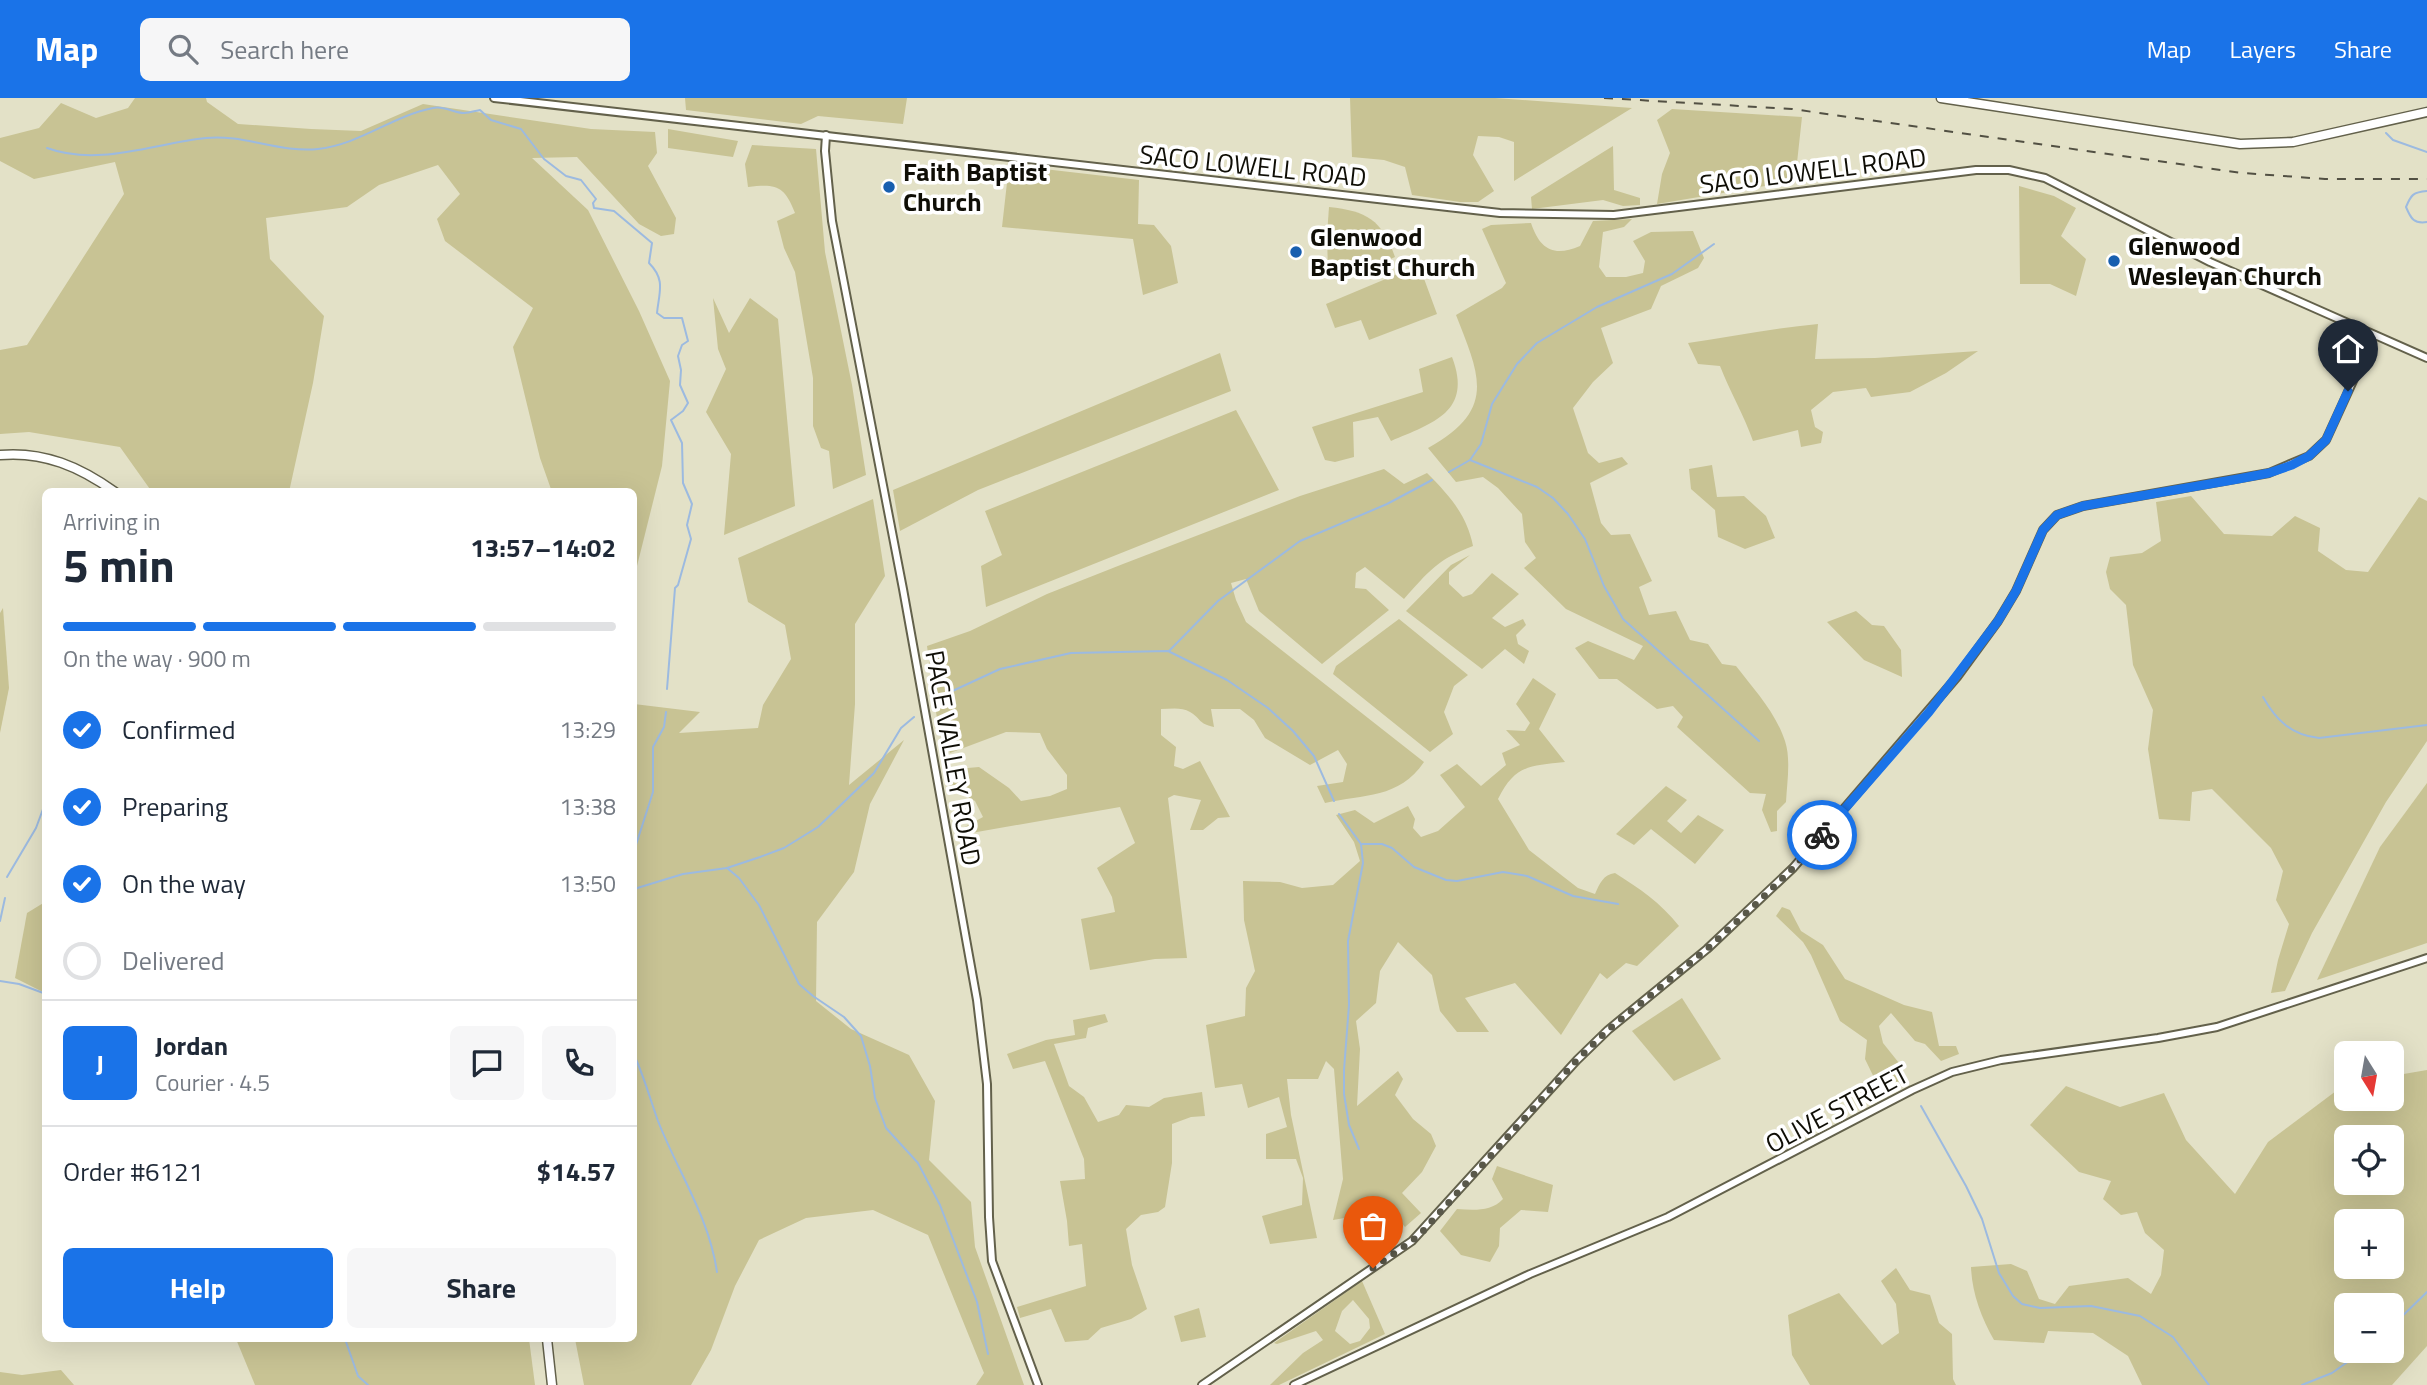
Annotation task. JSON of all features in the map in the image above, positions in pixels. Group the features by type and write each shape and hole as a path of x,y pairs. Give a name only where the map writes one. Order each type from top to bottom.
{"main road":[{"path":"1941,98 2222,142 2250,144 2293,142 2427,113"},
{"path":"0,455 43,457 66,463 91,474 110,488"},
{"path":"547,1342 552,1385"}],"street":[{"name":"SACO LOWELL ROAD","path":"494,98 1468,209 1573,216 1614,215 1976,170 2009,170 2045,178 2071,189 2210,262 2427,358"},
{"name":"PACE VALLEY ROAD","path":"826,135 825,151 832,220 904,589 977,1000 987,1083 992,1261 1038,1385"},
{"path":"1202,1385 1412,1241 1600,1038 1707,949 1793,868 1957,677 1998,621 2016,591 2043,530 2057,515 2083,506 2269,473 2309,456 2326,440 2374,335"},
{"name":"OLIVE STREET","path":"1294,1385 1530,1274 1668,1217 1912,1090 1952,1072 2009,1058 2217,1027 2427,958"}],"shaded area":[{"path":"135,98 206,98 207,102 238,124 361,131 423,104 591,129 655,132 657,153 648,166 676,218 674,234 661,236 639,224 577,157 532,158 588,210 639,311 670,381 662,466 637,566 637,488 551,488 540,458 513,347 533,308 445,241 437,219 460,194 438,165 379,185 347,207 266,218 270,259 324,316 313,383 290,488 149,488 120,447 29,432 0,434 0,350 27,345 124,194 115,162 34,179 0,161 0,138 39,128 61,103 96,118 128,108"},
{"path":"685,98 907,98 903,124 818,116 801,124 686,110"},
{"path":"1350,98 1495,98 1632,108 1514,181 1514,142 1499,137 1478,136 1473,155 1494,191 1478,202 1460,202 1412,195 1405,167 1384,160 1352,157"},
{"path":"1672,109 1802,117 1795,181 1657,204 1662,174 1670,153 1657,120"},
{"path":"668,129 738,141 733,157 668,148"},
{"path":"752,145 816,149 825,252 852,385 866,475 833,489 829,451 821,448 813,426 813,378 795,272 784,248 777,221 795,213 787,197 778,188 748,187 745,164"},
{"path":"1613,146 1614,190 1640,198 1640,205 1623,206 1603,200 1532,209 1531,197"},
{"path":"1009,165 1139,180 1138,224 1154,225 1171,246 1178,283 1143,295 1133,239 1002,227"},
{"path":"2019,186 2054,196 2076,208 2061,236 2086,259 2076,296 2050,284 2020,284"},
{"path":"1329,207 1354,211 1371,220 1385,234 1395,257 1377,265 1331,274 1328,271"},
{"path":"1632,219 1624,227 1603,232 1599,267 1606,277 1626,277 1643,273 1645,261 1633,241 1651,232 1693,231 1704,258 1698,268 1661,286 1651,309 1601,328 1613,363 1593,382 1573,408 1588,453 1599,463 1622,457 1628,464 1590,483 1601,523 1611,535 1630,534 1652,581 1639,587 1649,615 1676,611 1690,640 1708,644 1722,664 1736,666 1776,721 1787,748 1788,763 1786,802 1777,811 1777,831 1771,832 1762,810 1766,794 1750,793 1677,727 1683,717 1673,706 1657,709 1617,679 1599,679 1575,648 1588,641 1634,660 1643,646 1566,609 1524,568 1536,558 1525,542 1522,514 1498,488 1483,477 1456,482 1428,448 1450,434 1465,420 1474,405 1476,374 1456,315 1506,283 1482,229 1491,225 1531,223 1544,245 1555,251 1563,251 1580,246 1593,221"},
{"path":"1419,265 1437,314 1369,340 1361,320 1335,328 1326,304"},
{"path":"713,298 729,333 750,298 778,319 795,506 724,535 731,454 706,412 726,369 718,349"},
{"path":"1818,324 1815,359 1978,351 1946,373 1910,392 1871,397 1866,388 1833,392 1811,410 1815,427 1823,432 1821,443 1801,447 1798,430 1753,441 1720,366 1698,364 1688,343"},
{"path":"1220,353 1231,391 978,490 900,531 893,490"},
{"path":"1452,357 1457,376 1457,391 1453,403 1445,413 1421,428 1391,441 1378,417 1353,422 1354,457 1335,462 1325,460 1312,427 1423,392 1419,369"},
{"path":"1236,410 1279,490 986,607 981,566 1002,555 985,511"},
{"path":"1712,465 1717,497 1744,496 1766,516 1775,538 1745,549 1718,537 1715,510 1691,489 1689,469"},
{"path":"1384,469 1404,484 1427,473 1456,506 1473,546 1434,567 1404,599 1365,567 1356,573 1355,588 1366,589 1389,610 1322,664 1259,611 1246,579 1231,583 1246,622 1424,762 1414,774 1392,789 1325,803 1317,786 1343,782 1347,764 1338,750 1310,765 1265,738 1254,720 1240,709 1211,709 1214,727 1202,722 1187,710 1161,709 1161,735 1176,747 1174,766 1183,769 1200,761 1230,817 1218,818 1203,830 1190,830 1201,800 1174,795 1168,798 1187,958 1155,959 1090,970 1081,919 1115,912 1112,897 1097,868 1135,843 1120,807 960,835 961,829 983,817 975,801 949,788 945,770 979,767 1009,788 1021,801 1050,796 1067,789 1067,775 1047,749 1040,733 1006,732 950,753 938,726 927,646 970,631 1047,594 1123,564 1300,496"},
{"path":"2191,496 2224,534 2272,536 2295,516 2320,528 2318,551 2346,570 2368,572 2419,497 2427,501 2427,741 2386,802 2312,933 2285,991 2271,993 2289,924 2276,900 2283,871 2271,848 2212,789 2192,792 2190,821 2159,819 2148,749 2153,710 2133,665 2126,605 2110,589 2106,572 2110,557 2142,553 2161,541 2156,502"},
{"path":"873,499 885,576 855,624 855,704 849,785 904,740 870,804 854,872 817,922 816,1001 851,1029 909,1055 935,1101 929,1160 971,1202 975,1247 1024,1385 976,1385 984,1373 928,1235 873,1210 806,1218 759,1240 735,1286 711,1350 691,1385 584,1385 576,1342 637,1342 637,704 700,712 679,733 758,728 763,705 791,659 785,625 748,602 738,558"},
{"path":"1470,555 1449,572 1449,584 1463,597 1472,594 1492,573 1519,594 1492,618 1505,627 1523,619 1526,625 1516,635 1518,644 1529,651 1524,664 1505,649 1482,669 1406,611 1451,565"},
{"path":"3,608 9,688 0,733 0,613"},
{"path":"1856,611 1872,625 1884,626 1901,650 1902,677 1864,660 1827,622"},
{"path":"1399,619 1468,675 1454,686 1444,712 1453,734 1430,752 1333,674 1336,666"},
{"path":"1533,678 1556,694 1539,729 1565,762 1524,769 1511,779 1498,799 1529,850 1578,888 1595,894 1600,883 1615,873 1649,896 1679,926 1637,966 1626,963 1607,979 1600,973 1561,1035 1515,983 1465,998 1489,1032 1457,1032 1440,1011 1432,975 1398,942 1380,971 1376,1003 1356,1021 1360,1049 1357,1106 1398,1071 1403,1079 1395,1095 1413,1119 1431,1134 1436,1146 1422,1172 1402,1193 1421,1213 1405,1227 1382,1201 1356,1216 1333,1220 1343,1179 1334,1069 1326,1061 1318,1079 1287,1079 1291,1115 1317,1238 1270,1244 1262,1216 1302,1205 1303,1178 1296,1159 1266,1159 1266,1134 1287,1127 1279,1097 1248,1108 1242,1084 1215,1088 1206,1025 1245,1016 1246,988 1255,971 1244,920 1243,881 1280,882 1302,888 1333,885 1360,861 1354,842 1336,815 1355,810 1374,823 1408,806 1415,819 1413,828 1421,837 1438,831 1465,807 1440,775 1457,764 1481,786 1506,765 1502,753 1520,745 1506,730 1525,731 1530,723 1516,704"},
{"path":"2427,783 2427,943 2317,980 2380,847"},
{"path":"1666,786 1687,800 1667,821 1681,833 1698,815 1724,830 1695,864 1651,829 1634,845 1616,834"},
{"path":"42,904 42,992 15,978 27,913"},
{"path":"1782,907 1790,910 1801,931 1823,945 1845,979 1904,1005 1932,1012 1939,1046 1956,1046 1959,1054 1941,1061 1925,1044 1915,1041 1891,1013 1879,1026 1883,1043 1903,1068 1904,1084 1882,1094 1865,1059 1867,1040 1840,1021 1811,955 1803,942 1776,916"},
{"path":"1682,998 1721,1059 1674,1081 1632,1031"},
{"path":"1105,1014 1108,1022 1088,1028 1086,1038 1054,1044 1069,1086 1084,1097 1098,1122 1119,1115 1126,1105 1149,1107 1164,1098 1202,1092 1205,1116 1191,1117 1172,1124 1172,1163 1165,1207 1158,1212 1141,1215 1126,1229 1132,1265 1147,1309 1131,1319 1101,1328 1088,1340 1065,1342 1051,1309 1020,1318 1017,1307 1086,1286 1082,1244 1069,1246 1060,1181 1085,1179 1084,1159 1045,1061 1013,1069 1007,1054 1046,1040 1075,1035 1073,1020"},
{"path":"2427,1070 2427,1346 2392,1385 2142,1385 2128,1356 2093,1333 2048,1331 2044,1343 1994,1340 1978,1305 1971,1267 2011,1264 2027,1271 2039,1299 2055,1304 2069,1286 2128,1278 2151,1294 2161,1275 2164,1250 2145,1233 2137,1212 2121,1215 2103,1199 2111,1181 2079,1172 2030,1125 2066,1086 2120,1107 2164,1093 2186,1140 2235,1194 2268,1142 2334,1092 2334,1111 2404,1111 2404,1074"},
{"path":"1497,1166 1553,1185 1548,1212 1521,1210 1500,1228 1499,1246 1490,1262 1461,1255 1440,1231 1457,1209 1487,1208 1503,1199 1492,1179"},
{"path":"1896,1268 1910,1290 1930,1295 1939,1323 1952,1334 1953,1379 1956,1385 1810,1385 1792,1355 1788,1315 1839,1293 1882,1345 1899,1333 1896,1304 1881,1281"},
{"path":"1362,1281 1385,1334 1279,1385 1270,1385 1303,1353 1323,1340 1316,1331 1274,1343","holes":["1353,1300 1369,1319 1370,1328 1360,1341 1350,1344 1335,1331 1342,1311"]},
{"path":"1199,1308 1206,1337 1181,1342 1174,1316"},
{"path":"237,1342 529,1342 535,1385 255,1385"},
{"path":"61,1370 74,1385 0,1385 0,1372 22,1375"}],"waterway":[{"path":"47,148 67,153 107,155 220,137 304,150 318,149 348,142 404,117 433,108 464,113 480,110 491,120 521,129 544,159 566,176 581,180 596,199 594,208 614,211 652,243 649,263 660,281 657,313 664,318 682,318 688,341 682,345 678,356 680,385 688,403 683,411 671,420 682,443 683,483 692,504 687,525 691,539 675,588 667,689"},
{"path":"2386,133 2393,140 2427,152"},
{"path":"2427,191 2413,195 2406,207 2414,220 2427,222"},
{"path":"1449,472 1470,460 1481,444 1492,404 1517,364 1537,343 1597,307 1672,274 1714,244"},
{"path":"1470,460 1537,487 1553,498 1585,539 1604,586 1623,619 1759,741"},
{"path":"1169,651 1218,601 1300,541 1387,504 1432,480"},
{"path":"933,700 1000,669 1071,653 1168,651 1227,680 1268,708 1293,731 1314,756 1334,801"},
{"path":"2263,697 2285,725 2300,734 2319,738 2427,725"},
{"path":"637,842 653,792 653,747 664,727 666,712"},
{"path":"637,888 683,874 727,868 784,848 818,827 874,773 901,728 914,717"},
{"path":"7,877 36,828 42,812"},
{"path":"1339,814 1361,844 1363,863 1348,941 1349,1005 1344,1070 1344,1094 1349,1125 1359,1149"},
{"path":"1362,844 1382,844 1392,848 1414,867 1446,880 1457,881 1503,872 1527,876 1573,896 1618,904"},
{"path":"727,868 739,878 759,905 799,984 844,1017 861,1036 870,1066 875,1098 886,1128 918,1163 940,1205 977,1302 988,1354"},
{"path":"0,921 5,898"},
{"path":"0,981 19,984 42,993"},
{"path":"637,1062 658,1121 707,1232 717,1272"},
{"path":"1921,1106 1982,1219 1999,1273 2013,1296 2022,1304 2040,1308 2091,1306 2140,1316 2173,1337 2209,1385"},
{"path":"2404,1314 2427,1292"},
{"path":"346,1342 358,1376 368,1385"},
{"path":"2302,1385 2332,1373 2346,1363"}],"railway":[{"path":"1604,98 1792,109 2242,173 2325,179 2427,179"}],"way so far":[{"path":"1373,1268 1423,1231 1577,1060 1608,1030 1707,949 1793,868 1822,835"}],"place":[{"name":"Faith Baptist Church","path":"889,187"},
{"name":"Glenwood Baptist Church","path":"1296,252"},
{"name":"Glenwood Wesleyan Church","path":"2114,261"}],"route":[{"path":"1822,835 1957,677 1998,621 2016,591 2043,530 2057,515 2083,506 2269,473 2292,465 2309,456 2326,440 2348,391"}]}
